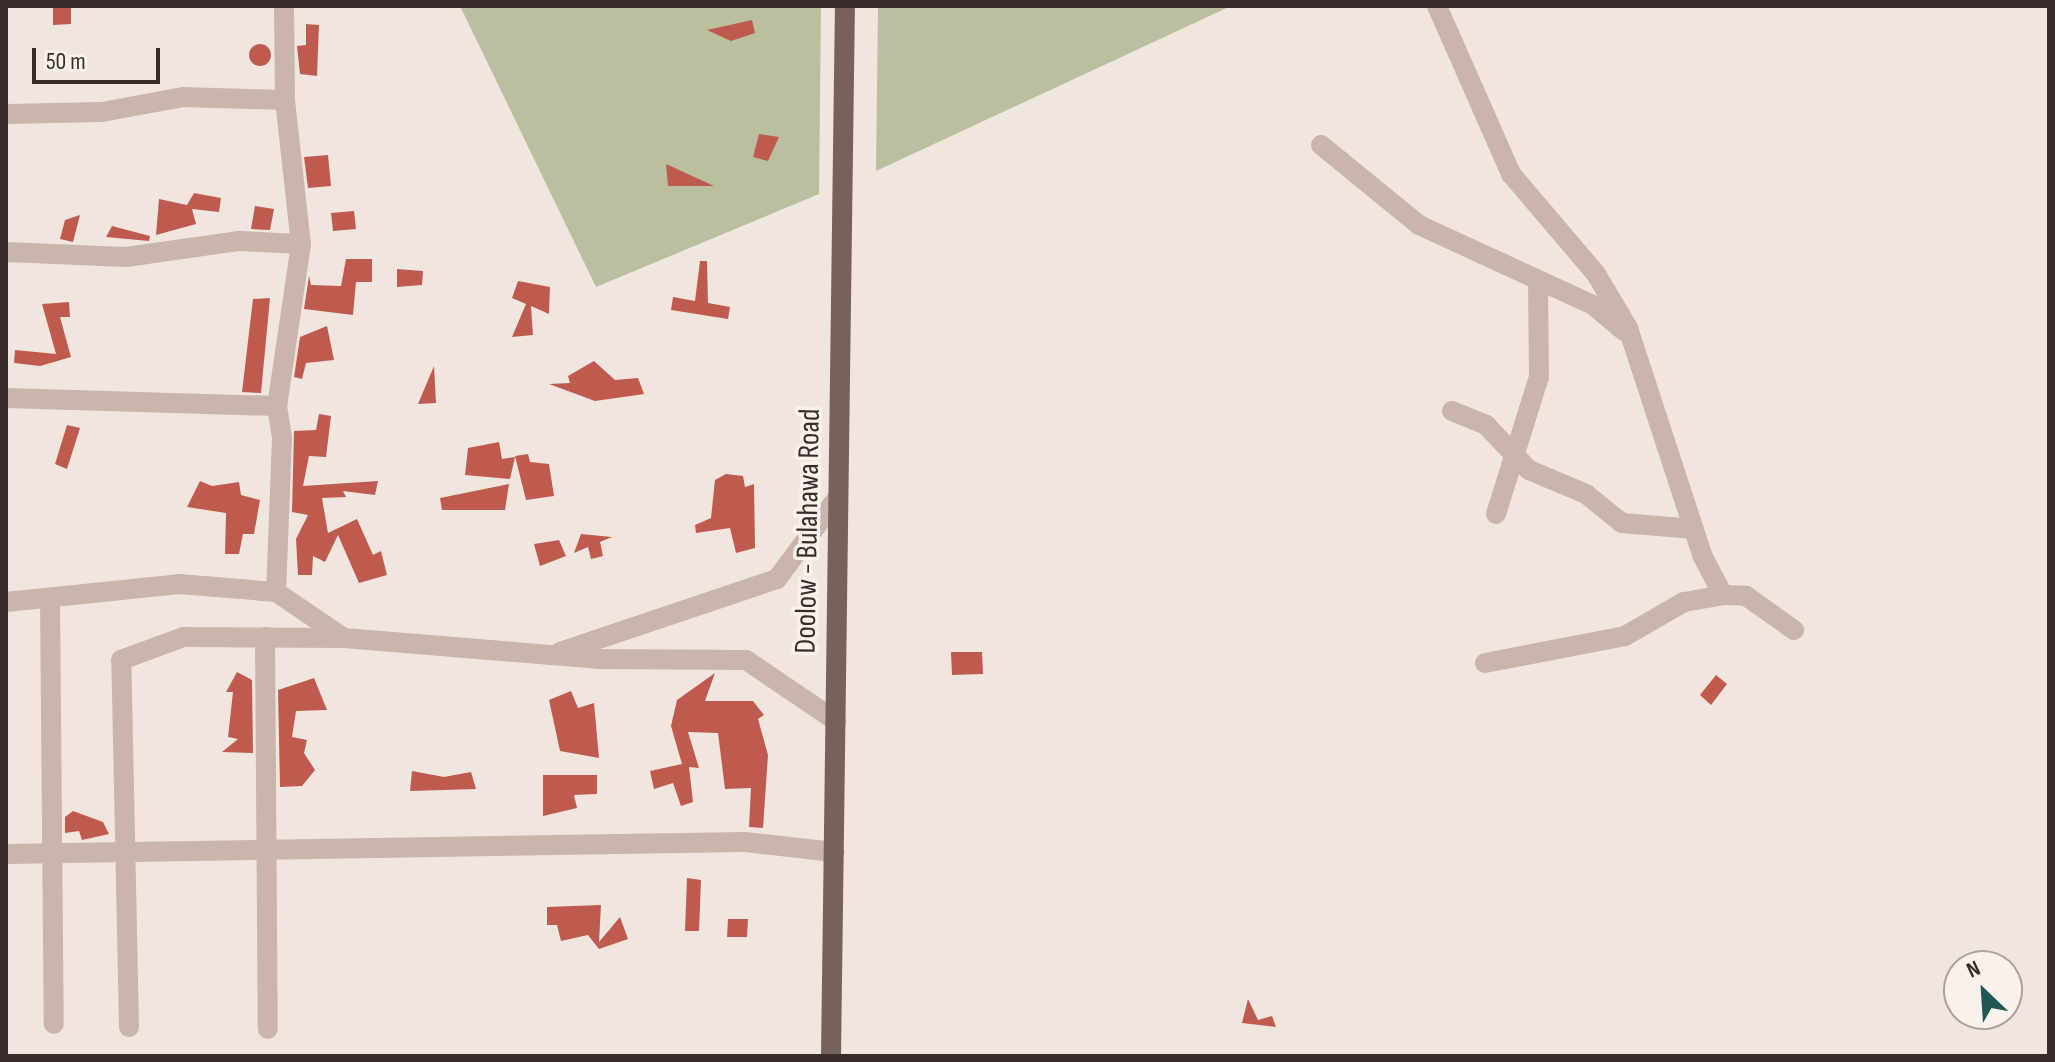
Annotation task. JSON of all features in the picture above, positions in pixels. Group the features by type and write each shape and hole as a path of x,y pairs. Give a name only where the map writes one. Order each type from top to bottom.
{"main road":[{"name":"Doolow - Bulahawa Road","path":"831,1056 845,6"}],"street":[{"path":"276,592 282,438 277,406 301,244 285,100 284,6"},
{"path":"1437,6 1511,174 1596,274 1632,338 1694,529 1723,595"},
{"path":"6,114 102,112 183,97 285,100"},
{"path":"1321,145 1419,225 1593,305 1632,338"},
{"path":"6,252 126,257 238,241 301,244"},
{"path":"1496,514 1542,358 1538,280"},
{"path":"6,398 277,406"},
{"path":"1452,411 1486,425 1514,457 1586,494 1622,523 1694,529"},
{"path":"551,655 777,579 838,497"},
{"path":"6,602 179,584 276,592 344,638"},
{"path":"1485,663 1625,636 1684,602 1723,595 1746,596 1794,630"},
{"path":"50,598 54,1024"},
{"path":"129,1027 121,660 184,637 265,637 344,638 551,655 746,660 836,721"},
{"path":"265,637 268,1029"},
{"path":"6,854 52,849 266,846 409,851 745,842 834,852"}],"green space":[{"path":"460,6 821,6 819,194 596,287"},
{"path":"878,6 1231,6 876,171"}],"building":[{"path":"53,6 71,6 71,24 53,25"},
{"path":"752,20 755,33 731,41 707,30"},
{"path":"306,24 319,25 317,76 300,74 297,46 306,45"},
{"path":"260,44 268,47 271,55 268,63 260,66 252,63 249,55 252,47"},
{"path":"759,134 779,137 768,161 753,157"},
{"path":"328,155 331,186 308,188 304,157"},
{"path":"666,164 714,186 668,186"},
{"path":"194,193 221,198 219,212 192,209 196,224 156,235 159,199 187,205"},
{"path":"255,206 274,209 270,230 251,229"},
{"path":"354,211 356,229 333,231 331,213"},
{"path":"80,215 73,242 60,239 65,220"},
{"path":"112,226 150,236 149,241 106,237"},
{"path":"346,259 372,259 372,282 356,282 353,315 304,309 309,276 311,285 341,286"},
{"path":"700,261 707,261 708,303 730,307 728,319 671,310 673,297 695,301"},
{"path":"397,269 423,271 422,285 397,287"},
{"path":"518,281 550,287 549,314 531,306 533,335 512,337 526,304 512,298"},
{"path":"270,298 261,393 242,392 253,299"},
{"path":"69,302 70,317 60,317 71,357 40,366 14,363 15,350 56,354 42,304"},
{"path":"327,326 334,360 306,363 302,379 294,377 300,337"},
{"path":"594,361 615,380 638,378 644,394 595,401 549,384 570,383 568,376"},
{"path":"434,366 436,403 418,404"},
{"path":"319,414 331,416 326,457 309,456 303,486 378,481 375,495 343,491 346,497 322,498 328,533 357,519 373,555 381,551 387,575 359,583 338,535 325,562 313,556 312,575 298,575 296,539 308,515 292,512 294,431 316,430"},
{"path":"67,425 80,428 67,469 55,464"},
{"path":"499,442 502,459 515,457 510,479 465,475 468,448"},
{"path":"528,454 530,462 549,464 554,496 526,500 515,456"},
{"path":"726,474 743,476 745,487 754,484 755,548 736,553 730,528 696,533 695,525 711,518 715,480"},
{"path":"200,481 212,486 239,482 241,495 260,500 254,534 243,534 239,554 225,554 226,513 187,507"},
{"path":"509,484 505,510 442,510 440,498"},
{"path":"581,534 612,537 600,542 603,556 591,559 588,547 574,553"},
{"path":"559,540 566,556 540,566 534,544"},
{"path":"951,652 982,652 983,674 952,675"},
{"path":"237,672 252,680 253,753 222,752 238,739 228,737 233,692 226,692"},
{"path":"715,673 705,701 753,701 764,715 758,719 768,755 763,828 749,827 751,788 725,789 718,733 688,732 699,768 689,767 693,802 681,806 673,783 654,789 650,771 682,764 671,726 677,700"},
{"path":"1716,675 1727,684 1711,705 1700,695"},
{"path":"314,678 327,710 296,711 292,737 307,740 304,753 315,770 302,786 280,787 278,690"},
{"path":"571,691 578,708 594,703 599,758 560,751 549,700"},
{"path":"412,771 444,777 471,772 476,789 410,791"},
{"path":"543,775 597,775 597,794 574,795 577,808 543,816"},
{"path":"73,811 103,822 109,834 82,840 79,831 65,833 65,817"},
{"path":"687,878 701,880 699,931 685,931"},
{"path":"601,905 599,942 620,917 628,939 599,949 588,935 561,941 557,925 547,925 547,907"},
{"path":"728,919 748,919 747,937 727,937"},
{"path":"1248,999 1258,1020 1272,1016 1276,1027 1242,1023"}]}
